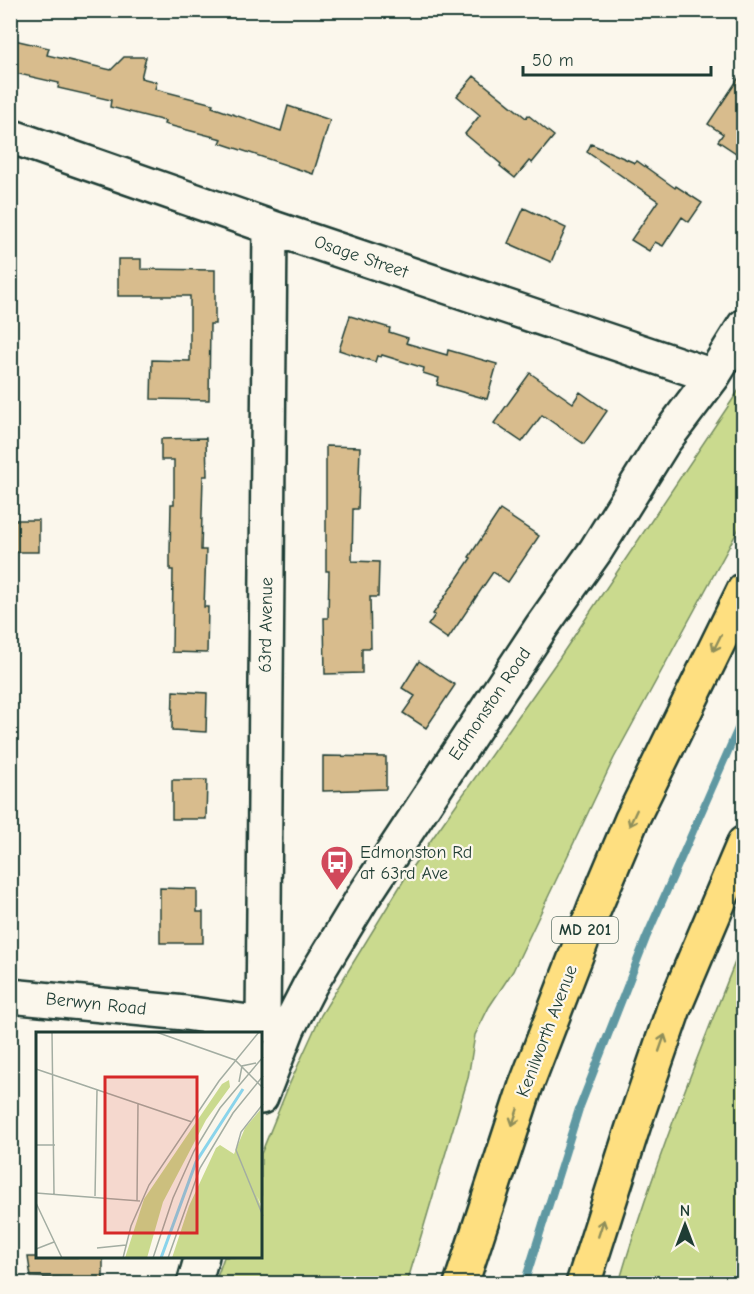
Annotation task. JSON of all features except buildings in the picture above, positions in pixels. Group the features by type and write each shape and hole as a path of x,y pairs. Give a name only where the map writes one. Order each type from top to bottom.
{"main road":[{"name":"Kenilworth Avenue","path":"461,1284 525,1088 594,909 632,819 744,590"},
{"path":"583,1284 674,1008 744,843"}],"street":[{"name":"Osage Street","path":"10,136 270,227 713,376"},
{"name":"63rd Avenue","path":"270,227 275,1026"},
{"name":"Edmonston Road","path":"262,1092 275,1026 310,986 396,845 596,549 664,441 713,376 744,326"},
{"name":"Berwyn Road","path":"10,996 162,1010 275,1026"},
{"path":"194,1284 202,1258"}],"green space":[{"path":"743,384 743,521 614,758 513,971 489,1007 475,1035 468,1078 407,1283 215,1283 224,1258 262,1258 262,1152 321,1015 410,870 558,660"},
{"path":"743,942 743,1283 619,1283 661,1154"}],"waterway":[{"path":"524,1284 579,1109 646,938 744,715"}],"place":[{"name":"Edmonston Rd at 63rd Ave","path":"337,891"}]}
